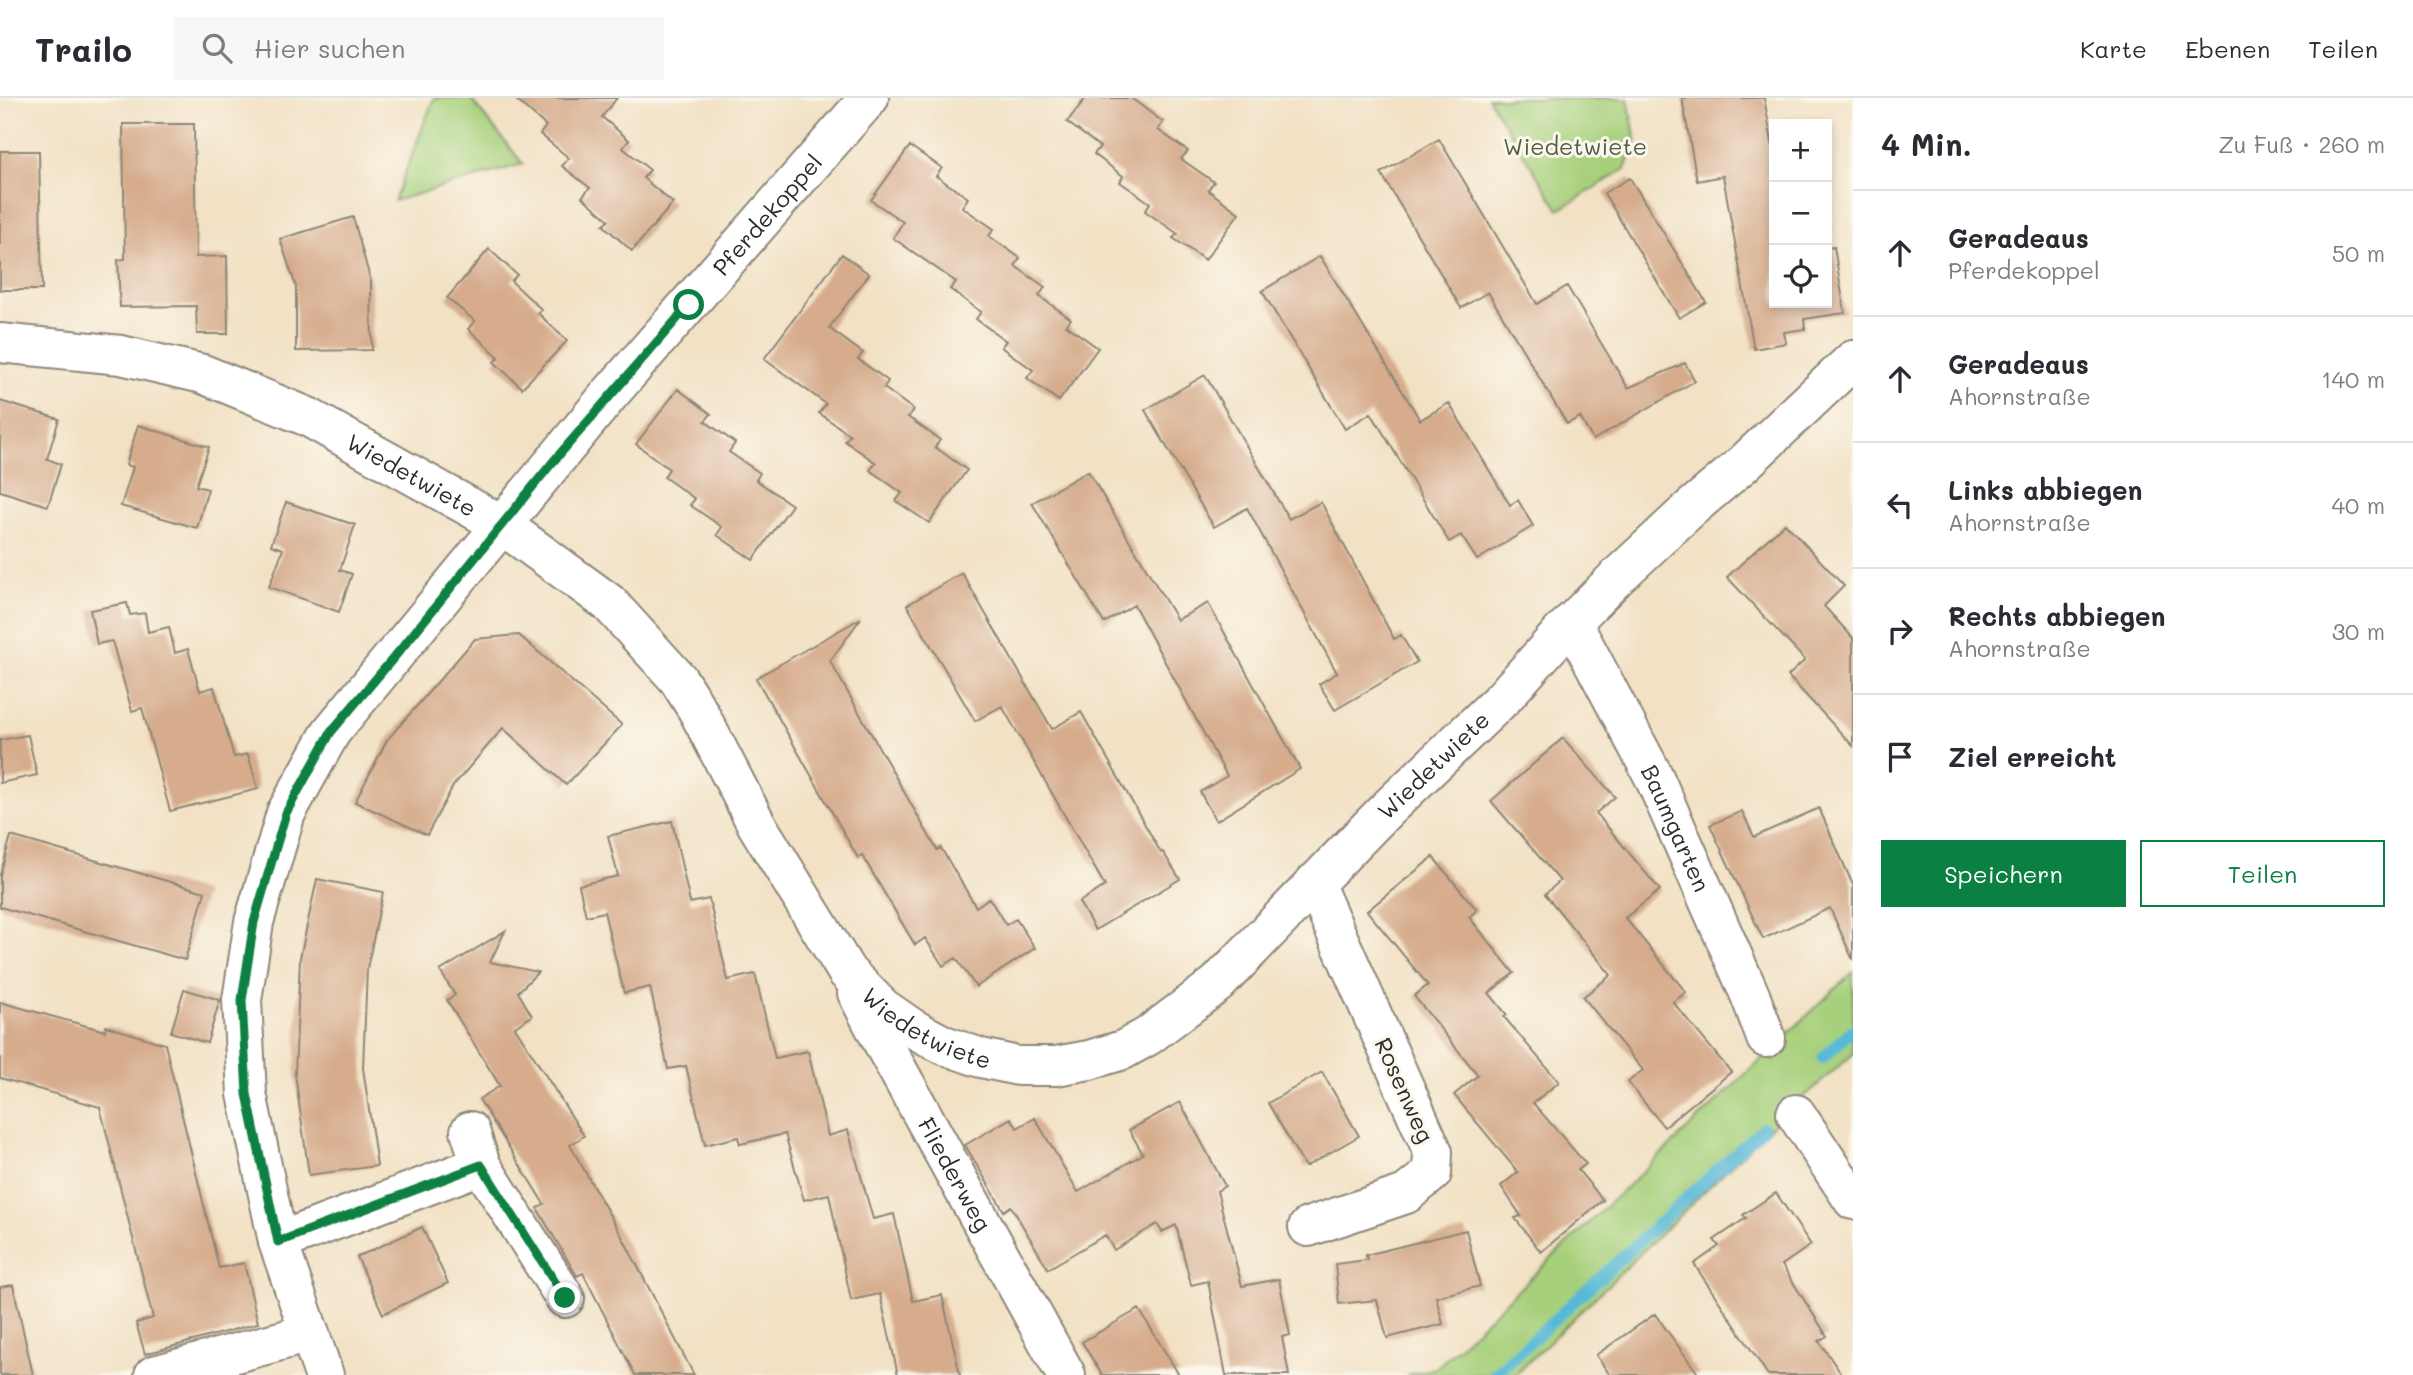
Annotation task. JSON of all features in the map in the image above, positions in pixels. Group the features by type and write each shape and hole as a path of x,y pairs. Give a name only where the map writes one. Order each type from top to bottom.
{"street":[{"name":"Pferdekoppel","path":"324,1375 278,1242 247,1094 242,1000 254,922 286,813 331,732 609,394 869,98"},
{"name":"Wiedetwiete","path":"0,343 121,355 203,374 308,417 502,526 609,603 678,679 698,711 757,825 847,972 883,1008 912,1028 944,1045 981,1058 1018,1066 1056,1066 1123,1050 1148,1036 1217,984 1385,811 1503,698 1625,569 1742,465 1853,360"},
{"name":"Baumgarten","path":"1572,622 1653,775 1751,995 1766,1038"},
{"name":"Rosenweg","path":"1308,1227 1406,1194 1432,1173 1433,1152 1314,883"},
{"name":"Fliederweg","path":"847,972 885,1047 1066,1375"},
{"path":"1796,1114 1853,1200"},
{"path":"278,1242 475,1148 565,1298"},
{"path":"154,1375 310,1333"}],"green space":[{"path":"434,98 470,98 523,164 394,201"},
{"name":"Wiedetwiete","path":"1488,98 1628,98 1636,141 1625,169 1559,210"},
{"path":"1853,972 1853,1054 1781,1117 1515,1375 1407,1375 1436,1368"}],"building":[{"path":"514,98 617,98 602,117 629,140 623,148 650,170 643,178 673,203 632,251 603,225 609,220 582,197 590,188 562,166 569,158 540,134 546,126"},
{"path":"1086,98 1131,98 1163,122 1158,130 1188,151 1181,159 1214,182 1208,190 1239,213 1205,260 1173,238 1178,234 1145,211 1150,203 1120,182 1123,176 1094,154 1100,147 1067,122"},
{"path":"1682,98 1764,98 1769,126 1769,308 1832,308 1834,247 1845,313 1804,319 1805,329 1784,332 1786,343 1754,349 1723,176 1697,181"},
{"path":"123,124 194,124 196,257 227,256 228,334 197,334 196,306 120,307 118,260 125,259"},
{"path":"1439,139 1537,304 1567,286 1628,388 1685,363 1695,381 1593,440 1580,417 1567,424 1488,292 1461,308 1381,173"},
{"path":"910,146 942,168 936,176 968,198 962,207 994,229 989,236 1020,258 1015,266 1045,287 1039,296 1071,319 1066,325 1098,348 1059,401 1027,378 1033,370 1001,347 1006,341 976,319 981,312 950,289 956,282 893,238 903,222 871,200"},
{"path":"0,151 39,151 42,290 0,290"},
{"path":"1630,178 1706,302 1679,318 1604,193"},
{"path":"353,217 371,282 372,350 296,351 296,287 280,239"},
{"path":"489,249 517,275 511,281 542,310 538,313 567,341 522,388 494,362 499,357 468,329 475,321 447,298"},
{"path":"842,254 869,274 829,328 863,353 858,359 888,381 884,388 914,410 908,417 940,440 935,447 967,470 929,523 896,501 902,493 870,470 876,463 845,441 850,435 819,413 826,404 764,359"},
{"path":"1320,256 1420,420 1449,403 1510,505 1518,500 1533,526 1477,560 1461,535 1449,542 1371,413 1345,429 1262,291"},
{"path":"1205,375 1289,519 1321,502 1394,639 1401,635 1417,662 1335,710 1319,684 1337,673 1247,508 1214,527 1145,410"},
{"path":"678,389 711,414 705,421 735,443 729,452 760,473 756,480 792,505 753,560 717,535 722,527 690,505 695,499 664,477 669,469 636,444"},
{"path":"0,401 59,419 47,459 61,464 48,506 0,491"},
{"path":"138,425 209,447 196,486 208,489 197,528 121,506 133,467 126,465"},
{"path":"1088,471 1177,620 1208,603 1300,769 1216,821 1200,792 1227,776 1134,605 1104,623 1032,503"},
{"path":"286,502 355,525 340,570 352,574 339,612 269,587 283,549 271,545"},
{"path":"1785,523 1844,586 1824,606 1853,638 1853,746 1788,676 1805,660 1727,577"},
{"path":"962,573 1052,729 1081,712 1161,853 1163,852 1180,879 1095,930 1079,902 1105,886 1002,706 975,721 907,605"},
{"path":"127,603 130,615 145,613 148,632 169,627 175,653 188,649 200,691 214,687 234,757 248,754 258,789 170,811 142,708 132,711 112,641 97,644 90,610"},
{"path":"861,618 830,661 937,850 941,848 976,907 989,898 1006,925 1016,919 1035,948 976,987 956,958 943,966 925,938 915,945 862,855 858,858 756,678"},
{"path":"519,635 622,725 566,785 503,728 453,786 427,835 355,802 387,740 475,639"},
{"path":"28,735 37,775 0,783 0,740"},
{"path":"1563,738 1615,797 1596,813 1660,890 1625,918 1686,992 1673,1002 1731,1072 1664,1127 1628,1082 1643,1070 1583,997 1611,975 1545,894 1560,881 1491,801"},
{"path":"1819,808 1853,885 1853,960 1830,908 1763,939 1710,825 1742,811 1754,837"},
{"path":"672,821 690,903 709,899 728,980 755,974 775,1058 808,1051 828,1136 848,1130 873,1219 894,1214 913,1301 942,1295 960,1375 898,1375 880,1294 851,1300 829,1194 804,1200 785,1134 740,1144 738,1137 705,1145 686,1066 668,1069 650,987 624,993 604,912 586,916 579,885 618,876 608,836"},
{"path":"11,836 205,892 185,960 0,907 0,875"},
{"path":"1433,857 1477,910 1469,917 1514,973 1489,993 1507,1015 1504,1017 1559,1082 1533,1103 1586,1164 1578,1170 1603,1200 1541,1252 1515,1218 1521,1216 1501,1186 1518,1172 1454,1095 1478,1075 1414,996 1428,985 1367,911"},
{"path":"317,879 383,892 367,969 363,1068 377,1166 309,1175 295,1074 300,958"},
{"path":"505,931 490,962 538,972 518,992 532,1016 515,1027 584,1136 570,1145 625,1242 694,1375 635,1375 583,1273 577,1276 537,1208 544,1204 479,1099 500,1086 447,1000 455,995 440,971"},
{"path":"184,989 220,1000 207,1043 171,1032"},
{"path":"0,1002 105,1031 106,1026 165,1044 219,1268 244,1263 258,1323 145,1354 136,1323 153,1318 100,1107 0,1078"},
{"path":"1322,1072 1359,1136 1305,1167 1268,1103"},
{"path":"1180,1102 1225,1186 1217,1191 1242,1286 1279,1279 1290,1335 1282,1337 1289,1375 1226,1375 1208,1281 1191,1285 1176,1225 1162,1232 1157,1224 1114,1250 1105,1235 1048,1269 1011,1206 1004,1211 965,1145 1011,1118 1017,1128 1035,1118 1078,1192 1143,1154 1129,1130"},
{"path":"1776,1193 1811,1245 1782,1265 1827,1336 1819,1341 1842,1375 1768,1375 1694,1264 1719,1246 1714,1240 1746,1218 1743,1215"},
{"path":"422,1227 448,1283 383,1314 357,1257"},
{"path":"1466,1230 1480,1286 1436,1297 1443,1324 1387,1338 1377,1300 1339,1304 1335,1264 1367,1260 1366,1255"},
{"path":"13,1285 33,1375 0,1375 0,1287"},
{"path":"1139,1309 1179,1375 1102,1375 1082,1342"},
{"path":"1655,1314 1699,1375 1610,1375 1596,1355"}],"waterway":[{"path":"1823,1058 1853,1029"},
{"path":"1494,1375 1763,1128"}],"route":[{"path":"565,1298 481,1165 278,1242 247,1094 242,1000 254,922 286,813 331,732 609,394 689,305"}]}
